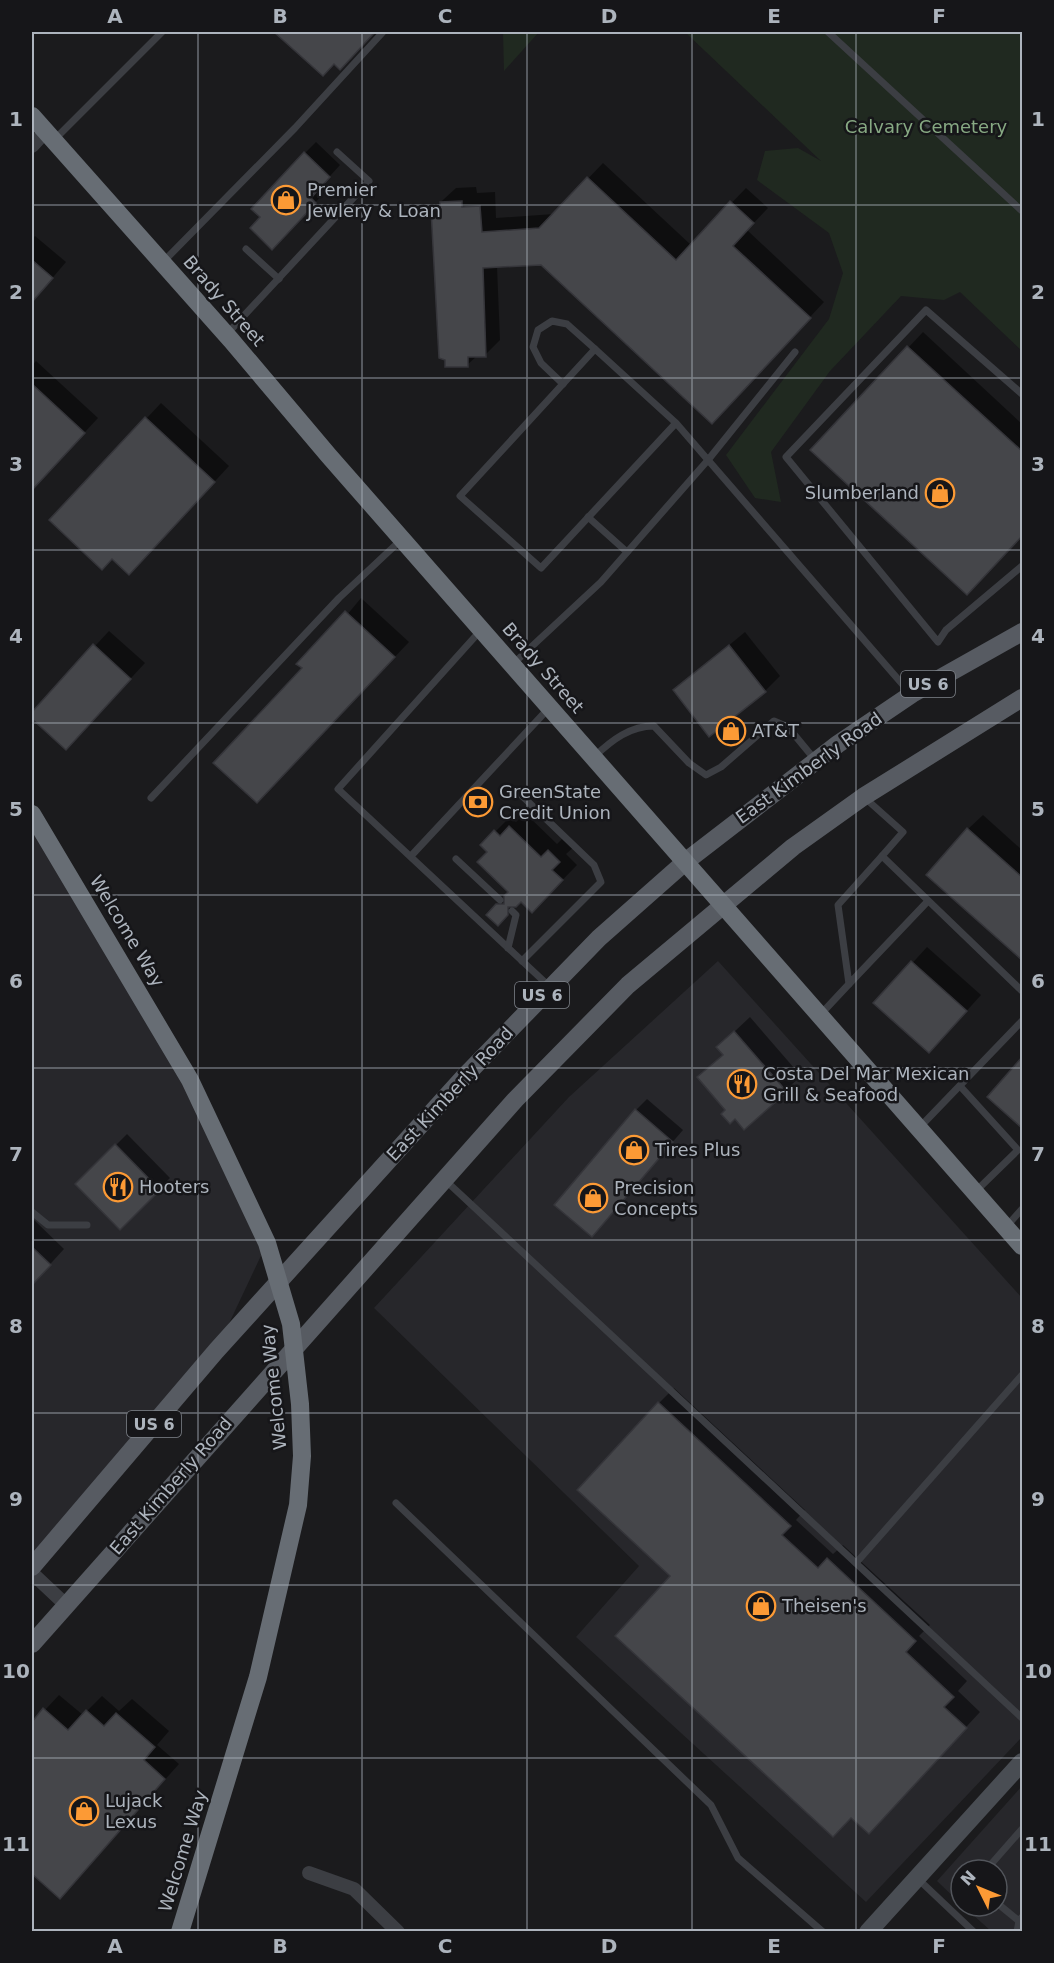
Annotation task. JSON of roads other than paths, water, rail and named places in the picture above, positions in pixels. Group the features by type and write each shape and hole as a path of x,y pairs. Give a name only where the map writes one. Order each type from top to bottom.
{"highway":[{"name":"Brady Street","path":"32,116 1023,1246"},
{"name":"Welcome Way","path":"32,814 190,1080 263,1232 291,1324 302,1456 295,1517 258,1677 180,1932"}],"main road":[{"name":"East Kimberly Road","path":"32,1567 216,1351 463,1078 550,987 633,907 685,862 816,761 912,694 1023,632"},
{"name":"East Kimberly Road","path":"66,1605 515,1100 628,985 794,848 863,797 1023,698"},
{"name":"US 6","path":"32,1644 66,1605"}],"street":[{"path":"32,146 49,136"},
{"path":"32,1573 66,1605"},
{"path":"868,1932 1023,1762"},
{"path":"309,1873 354,1889 398,1932"}],"lane":[{"path":"49,136 162,32"},
{"path":"162,263 295,128 383,32"},
{"path":"828,32 1023,211"},
{"path":"226,335 369,181 337,152"},
{"path":"246,249 279,279"},
{"path":"1023,394 926,310 786,457 938,642 946,630 1023,566"},
{"path":"562,384 541,363 533,347 538,330 552,321 567,324 676,423 912,694"},
{"path":"595,349 460,496 541,568 676,423"},
{"path":"512,665 601,582 708,460 795,352"},
{"path":"588,517 627,552"},
{"path":"151,798 339,598 402,539"},
{"path":"481,630 338,789 550,987"},
{"path":"411,856 549,707"},
{"path":"593,758 613,739 642,726 654,726 689,763 706,774 721,768 774,721 788,727 816,761"},
{"path":"519,793 594,865 600,882 522,961"},
{"path":"849,984 838,905 903,832 863,797"},
{"path":"882,856 1023,991"},
{"path":"456,859 500,900"},
{"path":"819,1015 927,901"},
{"path":"508,948 516,915 512,911"},
{"path":"919,1128 1023,1021"},
{"path":"960,1086 1018,1150 975,1192"},
{"path":"444,1179 1023,1718"},
{"path":"1006,1227 1023,1209"},
{"path":"32,1212 48,1224 87,1225"},
{"path":"856,1563 1023,1375"},
{"path":"396,1503 711,1805 738,1858 823,1932"},
{"path":"997,1858 1023,1829"},
{"path":"917,1878 974,1932"},
{"path":"1017,1932 1021,1919"}],"place":[{"name":"Premier Jewlery & Loan","path":"286,200"},
{"name":"Slumberland","path":"940,493"},
{"name":"AT&T","path":"731,731"},
{"name":"GreenState Credit Union","path":"478,802"},
{"name":"Costa Del Mar Mexican Grill & Seafood","path":"742,1084"},
{"name":"Tires Plus","path":"634,1150"},
{"name":"Hooters","path":"118,1187"},
{"name":"Precision Concepts","path":"593,1198"},
{"name":"Theisen's","path":"761,1606"},
{"name":"Lujack Lexus","path":"84,1811"}],"park label":[{"name":"Calvary Cemetery","path":"926,127"}]}
